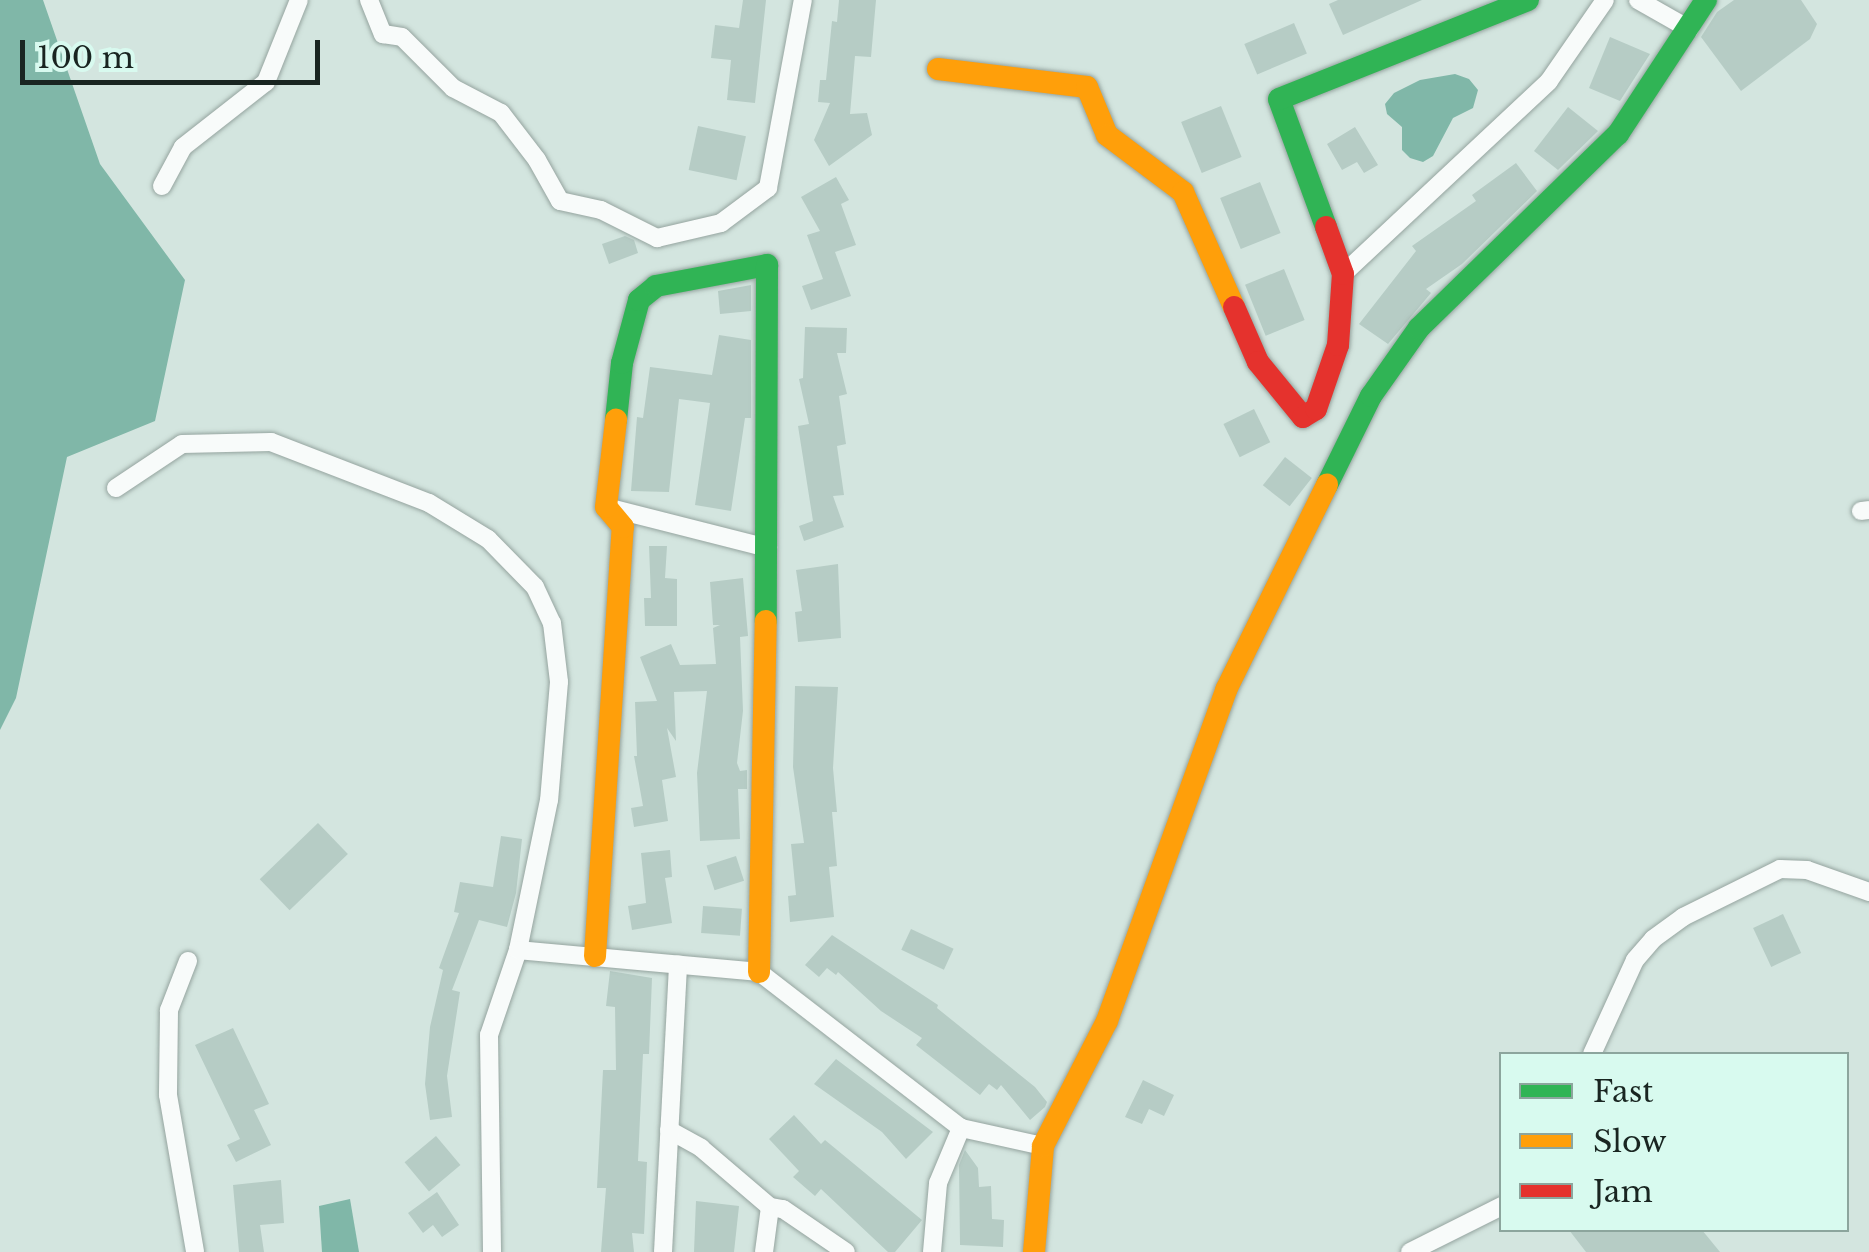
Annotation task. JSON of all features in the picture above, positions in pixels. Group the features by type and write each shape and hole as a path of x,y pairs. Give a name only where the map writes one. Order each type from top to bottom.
{"street":[{"path":"162,186 183,147 266,82 300,0"},
{"path":"369,0 383,34 402,37 453,88 501,113 537,160 560,201 601,210 657,238 721,223 768,188 803,0"},
{"path":"938,69 1087,86 1107,135 1182,192 1258,362 1303,417 1316,409 1338,345 1343,274 1279,99 1528,0"},
{"path":"1343,274 1455,174 1550,81 1605,0"},
{"path":"1638,0 1689,29"},
{"path":"1034,1252 1042,1146 1107,1021 1226,690 1370,396 1419,328 1618,134 1706,0"},
{"path":"595,956 623,526 606,507 622,363 638,300 656,286 767,264 768,548 759,972"},
{"path":"116,488 182,444 271,442 429,503 488,539 536,586 552,623 559,682 549,800 518,950 489,1034 492,1252"},
{"path":"606,507 768,548"},
{"path":"1593,1052 1636,960 1653,939 1683,917 1780,869 1807,870 1869,892"},
{"path":"518,950 759,972 961,1128 1042,1146"},
{"path":"188,962 169,1010 168,1095 195,1252"},
{"path":"664,1252 678,964"},
{"path":"932,1252 938,1183 961,1128"},
{"path":"669,1130 701,1148 770,1207 783,1209 846,1252"},
{"path":"764,1252 770,1207"},
{"path":"1410,1252 1499,1208"}],"shaded area":[{"path":"0,0 43,0 100,164 185,280 155,421 67,457 16,698 0,730"},
{"path":"1455,74 1469,79 1478,90 1473,108 1453,118 1433,156 1423,162 1410,158 1402,150 1402,127 1387,114 1385,104 1394,93 1420,80"},
{"path":"350,1199 359,1252 322,1252 319,1206"}],"building":[{"path":"743,0 766,0 755,103 727,100 731,60 711,58 715,25 739,28"},
{"path":"839,0 876,0 871,57 855,56 850,114 867,113 872,135 829,166 814,140 830,103 818,102 820,80 826,80 832,21 837,22"},
{"path":"1338,0 1422,0 1343,35 1329,4"},
{"path":"1734,0 1801,0 1817,24 1810,39 1741,91 1701,37 1717,12"},
{"path":"1294,23 1307,53 1257,74 1244,44"},
{"path":"1610,37 1650,54 1620,101 1589,88"},
{"path":"1221,106 1242,157 1202,173 1181,122"},
{"path":"1568,107 1598,131 1558,170 1534,151"},
{"path":"698,126 746,136 737,180 689,170"},
{"path":"1355,127 1378,165 1364,173 1357,162 1342,170 1327,144"},
{"path":"1516,163 1537,191 1462,264 1426,289 1431,293 1388,344 1359,324 1416,251 1412,246 1476,201 1472,195"},
{"path":"836,177 849,200 841,204 856,245 835,252 851,296 811,310 802,286 823,279 807,235 820,231 801,197"},
{"path":"1260,182 1281,233 1241,249 1220,198"},
{"path":"625,236 634,240 638,253 609,264 602,244"},
{"path":"1284,269 1305,320 1266,336 1245,285"},
{"path":"751,285 751,311 720,314 718,291"},
{"path":"805,327 847,328 846,353 837,353 847,394 839,396 846,444 837,446 844,495 833,496 844,527 804,541 799,526 813,521 798,426 809,424 799,379 803,378"},
{"path":"719,335 751,340 751,418 745,418 731,511 695,505 710,403 679,399 669,492 631,491 637,417 643,418 650,367 712,375"},
{"path":"1254,409 1270,442 1240,457 1223,424"},
{"path":"1285,457 1312,478 1290,506 1263,485"},
{"path":"649,546 667,546 665,578 677,579 677,626 645,626 644,598 651,598"},
{"path":"838,564 841,638 798,642 795,612 802,611 796,570"},
{"path":"743,578 748,636 740,637 743,711 737,763 740,771 747,770 747,789 738,789 740,839 700,841 697,773 707,691 674,692 676,741 667,728 676,777 662,780 668,821 634,827 631,808 643,806 634,756 635,702 657,701 640,657 671,644 680,665 716,664 713,628 720,625 713,625 710,582"},
{"path":"795,686 838,687 833,768 837,812 832,812 837,866 829,867 834,917 790,922 788,896 796,895 791,844 804,843 793,767"},
{"path":"318,823 348,854 290,910 260,879"},
{"path":"501,836 522,839 516,893 507,927 479,920 452,990 460,992 447,1076 452,1117 430,1120 425,1084 430,1027 443,970 439,968 459,913 454,912 460,882 493,887"},
{"path":"670,850 672,877 665,878 672,923 632,930 628,906 646,903 641,853"},
{"path":"736,856 744,881 715,890 707,866"},
{"path":"703,906 742,909 740,936 701,933"},
{"path":"1783,914 1801,953 1771,967 1753,928"},
{"path":"911,929 954,949 944,970 901,950"},
{"path":"832,935 938,1005 1035,1087 1047,1102 1045,1107 1030,1120 1001,1085 997,1090 989,1084 980,1095 916,1045 922,1038 881,1011 838,972 836,975 827,968 819,977 805,965"},
{"path":"610,971 652,978 649,1054 643,1054 638,1161 647,1162 644,1234 632,1233 634,1252 601,1252 606,1188 597,1188 603,1070 616,1070 615,1007 606,1006"},
{"path":"233,1028 269,1104 254,1110 271,1145 236,1162 227,1145 240,1139 195,1045"},
{"path":"836,1059 933,1132 906,1159 882,1132 814,1084"},
{"path":"1143,1080 1174,1095 1164,1116 1149,1109 1142,1124 1125,1117"},
{"path":"794,1115 821,1144 825,1140 922,1220 895,1252 888,1252 821,1189 815,1196 793,1177 799,1171 769,1139"},
{"path":"436,1136 460,1165 429,1191 405,1162"},
{"path":"965,1150 978,1168 979,1187 991,1186 992,1219 1004,1220 1003,1247 960,1245 959,1165"},
{"path":"281,1180 284,1223 260,1225 264,1252 239,1252 233,1185"},
{"path":"437,1192 459,1225 442,1237 433,1225 423,1233 408,1213"},
{"path":"696,1201 739,1206 734,1252 694,1252"},
{"path":"1571,1232 1704,1232 1720,1252 1586,1252"}],"traffic: fast":[{"path":"1326,227 1279,99 1528,0"},
{"path":"1327,485 1371,396 1419,328 1618,134 1706,0"},
{"path":"616,420 622,363 639,300 656,286 767,265 766,621"}],"traffic: slow":[{"path":"938,69 1087,87 1107,135 1183,192 1234,307"},
{"path":"595,956 623,527 606,507 616,420"},
{"path":"1034,1252 1043,1146 1107,1021 1226,690 1327,485"},
{"path":"759,972 766,621"}],"traffic: jam":[{"path":"1234,307 1258,362 1303,417 1316,409 1338,345 1343,274 1326,227"}]}
